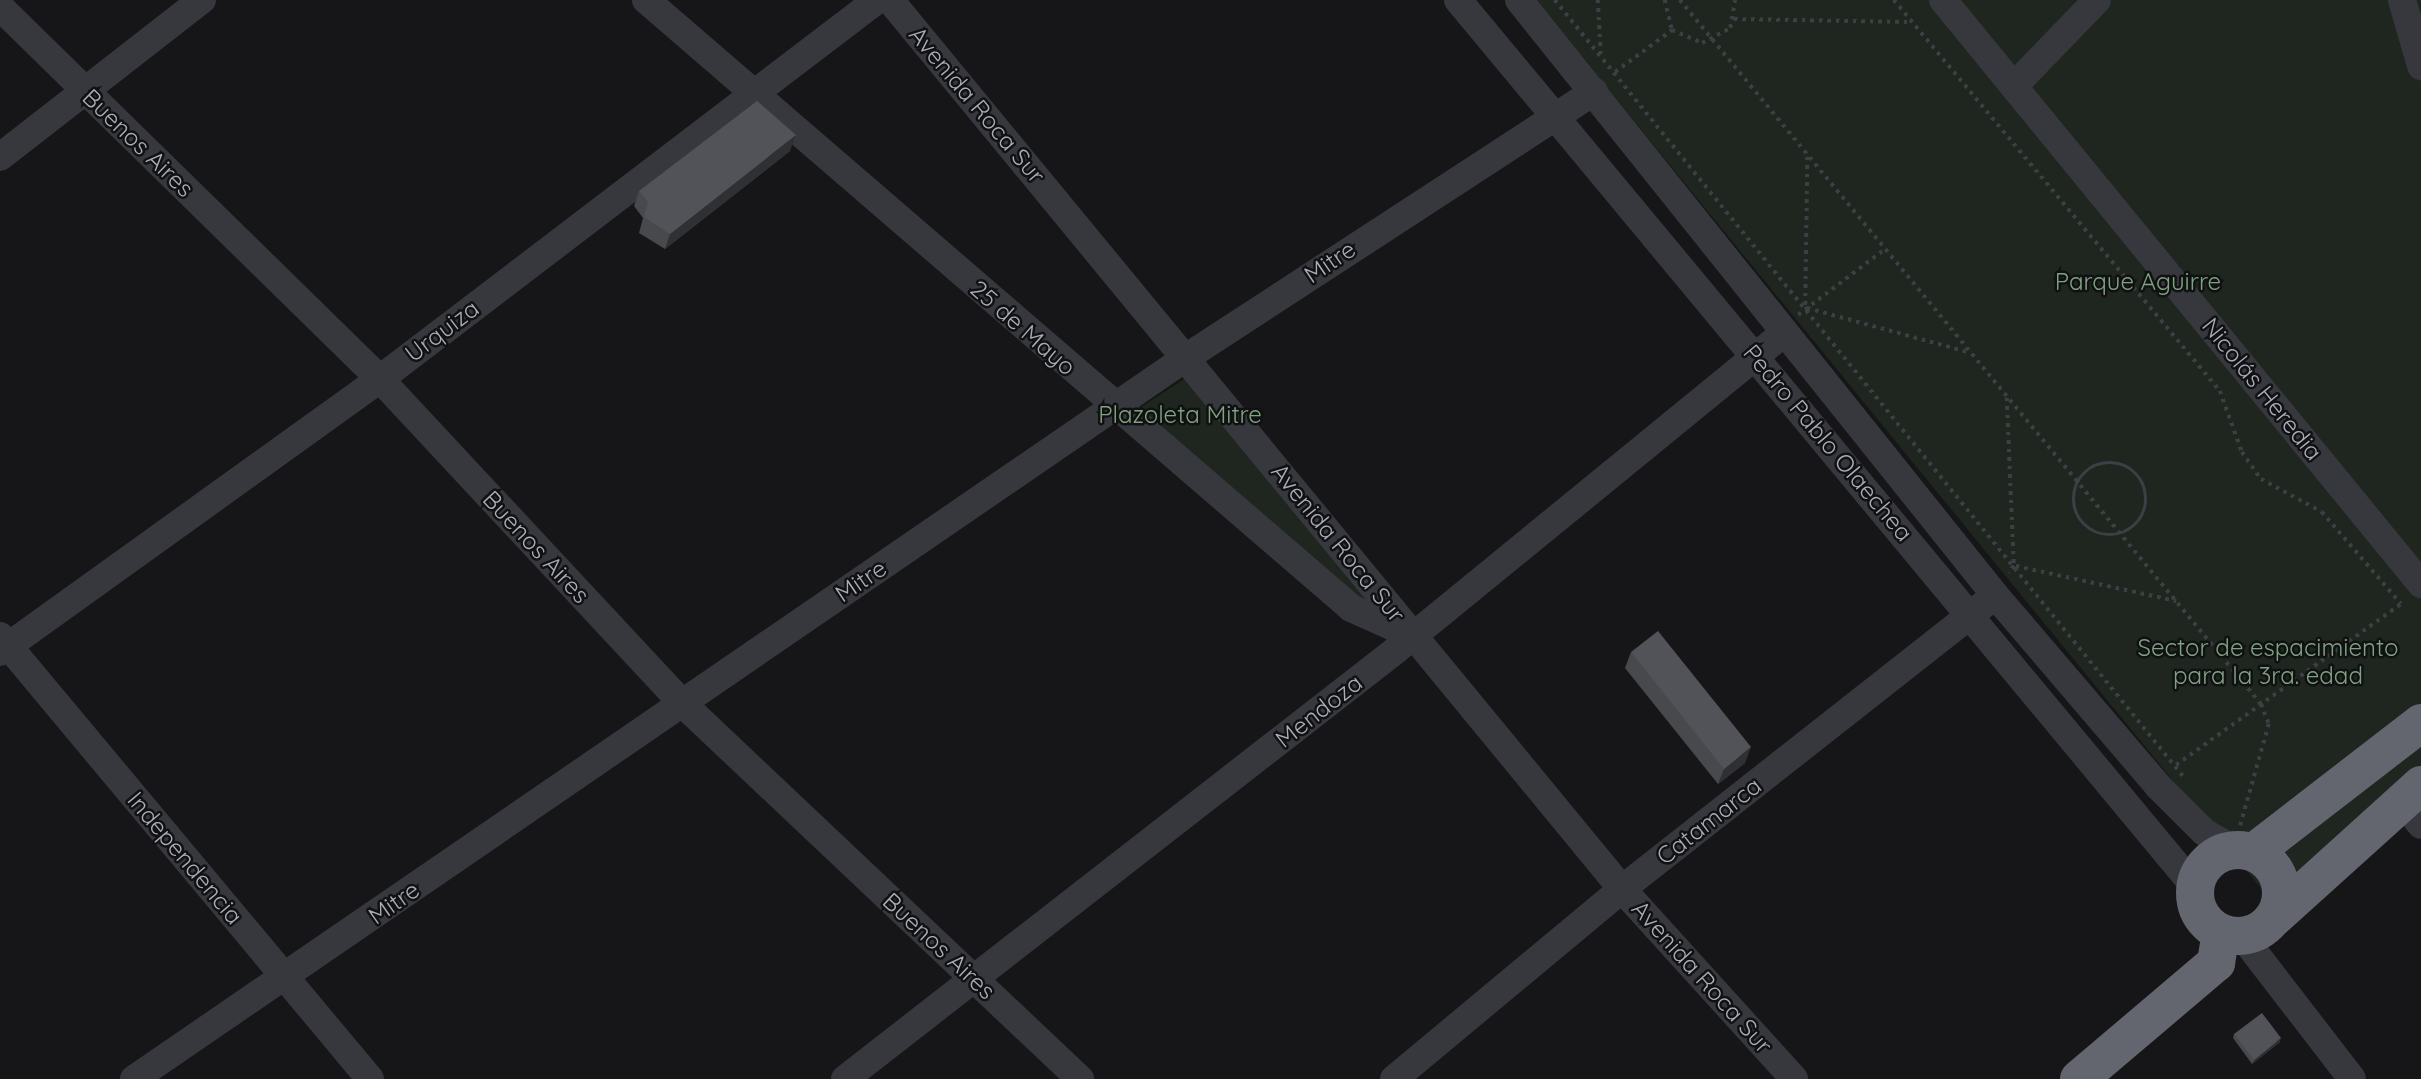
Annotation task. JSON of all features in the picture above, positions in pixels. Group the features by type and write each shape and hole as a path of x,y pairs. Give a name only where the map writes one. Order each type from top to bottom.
{"highway":[{"path":"2232,934 2199,913 2195,887 2208,862 2244,851 2421,723"},
{"path":"2079,1079 2216,963 2232,934 2275,917 2414,804"},
{"path":"2244,851 2280,879 2275,917"}],"street":[{"path":"0,157 202,0"},
{"name":"25 de Mayo","path":"646,0 1113,407 1351,608 1414,636"},
{"name":"Urquiza","path":"3,645 380,379 877,0"},
{"name":"Avenida Roca Sur","path":"890,0 1187,357 1622,889 1794,1079"},
{"name":"Pedro Pablo Olaechea","path":"1458,0 1972,615 2195,887"},
{"name":"Pedro Pablo Olaechea","path":"1519,0 1995,595 2158,786 2204,832 2244,851"},
{"name":"Nicolás Heredia","path":"1943,0 2015,85 2416,591"},
{"path":"2015,85 2097,0"},
{"path":"2402,0 2421,66"},
{"name":"Buenos Aires","path":"0,7 380,379 682,703 1080,1079"},
{"name":"Mitre","path":"134,1079 285,979 1113,407 1553,114 1594,92"},
{"name":"Mendoza","path":"845,1079 1414,636 1784,333"},
{"name":"Catamarca","path":"1394,1079 1622,889 1995,595"},
{"name":"Independencia","path":"3,645 370,1079"},
{"path":"2232,934 2352,1079"}],"path":[{"path":"1555,0 2176,765 2190,786"},
{"path":"1598,0 1601,57"},
{"path":"1665,0 1672,30 1691,42 1714,40 1734,19 1735,0"},
{"path":"1680,0 2261,704 2269,724 2244,851"},
{"path":"1894,0 2220,391 2242,452 2261,479 2322,512 2401,604"},
{"path":"1734,19 1912,22"},
{"path":"1594,92 1614,73 1672,30"},
{"path":"1805,307 1807,154"},
{"path":"1805,307 1885,248"},
{"path":"1805,307 1971,353"},
{"path":"2007,396 2014,566"},
{"path":"2106,463 2138,476 2145,509 2120,534 2100,534 2082,522 2074,503 2078,482 2106,463"},
{"path":"2014,566 2176,601"},
{"path":"2176,765 2416,591"}],"green space":[{"name":"Parque Aguirre","path":"1535,0 2421,0 2421,766 2268,897"},
{"name":"Plazoleta Mitre","path":"1186,378 1378,610 1340,588 1132,413"}],"building":[{"path":"757,101 796,135 670,234 644,217 648,202 639,191"},
{"path":"1658,631 1751,747 1724,769 1631,652"},
{"path":"2262,1013 2281,1038 2254,1060 2234,1034"}],"park label":[{"name":"Sector de espacimiento para la 3ra. edad","path":"2268,662"}]}
